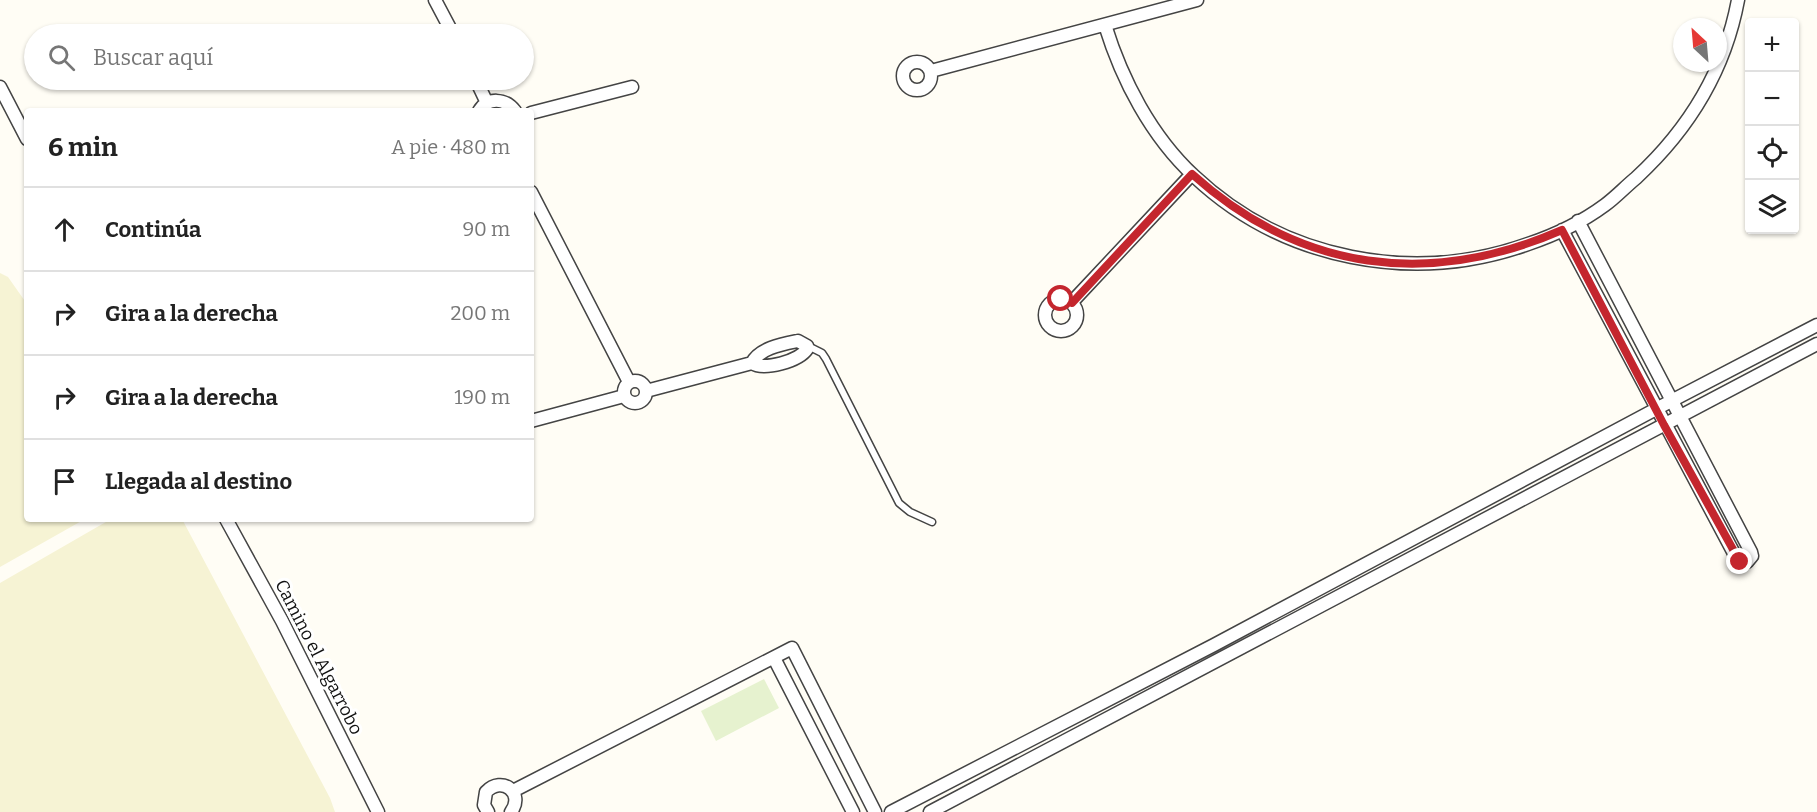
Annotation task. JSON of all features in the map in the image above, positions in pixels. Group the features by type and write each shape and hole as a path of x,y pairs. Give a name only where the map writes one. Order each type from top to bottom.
{"street":[{"path":"435,0 448,24"},
{"path":"931,72 1197,0"},
{"path":"1105,25 1118,63 1135,96 1161,137 1192,174 1225,202 1271,230 1321,249 1367,261 1414,265 1461,261 1519,247 1562,230 1604,206 1667,147 1685,124 1719,63 1731,30 1738,0"},
{"path":"0,87 24,133"},
{"path":"534,112 632,87"},
{"path":"479,90 483,107 500,100 513,108"},
{"path":"1072,303 1192,174"},
{"path":"534,198 629,382"},
{"path":"1562,230 1737,560 1747,562 1752,556 1751,552 1682,416 1578,221"},
{"path":"891,812 1214,645 1817,325"},
{"path":"930,812 1817,344"},
{"path":"646,391 752,363 766,367 798,358 805,353 807,345"},
{"path":"624,396 630,402 638,403 644,399 646,391 640,382 629,382"},
{"path":"624,396 625,387 629,382"},
{"path":"534,420 624,396"},
{"name":"Camino el Algarrobo","path":"228,522 282,621 378,812"},
{"path":"513,791 792,648 875,812"},
{"path":"774,658 854,812"},
{"path":"488,812 484,799 490,788 500,785 513,791 516,801 511,812"}],"lane":[{"path":"807,345 822,353 826,359 899,503 910,512 932,522"}],"shaded area":[{"path":"0,273 8,277 24,300 24,522 80,522 0,567"},
{"path":"106,522 184,522 330,798 335,812 0,812 0,583"}],"green space":[{"path":"764,679 779,708 716,741 701,711"}],"route":[{"path":"1061,299 1072,303 1192,174 1225,202 1262,225 1301,243 1367,261 1414,265 1480,258 1541,240 1562,230 1664,425 1740,562"}]}
